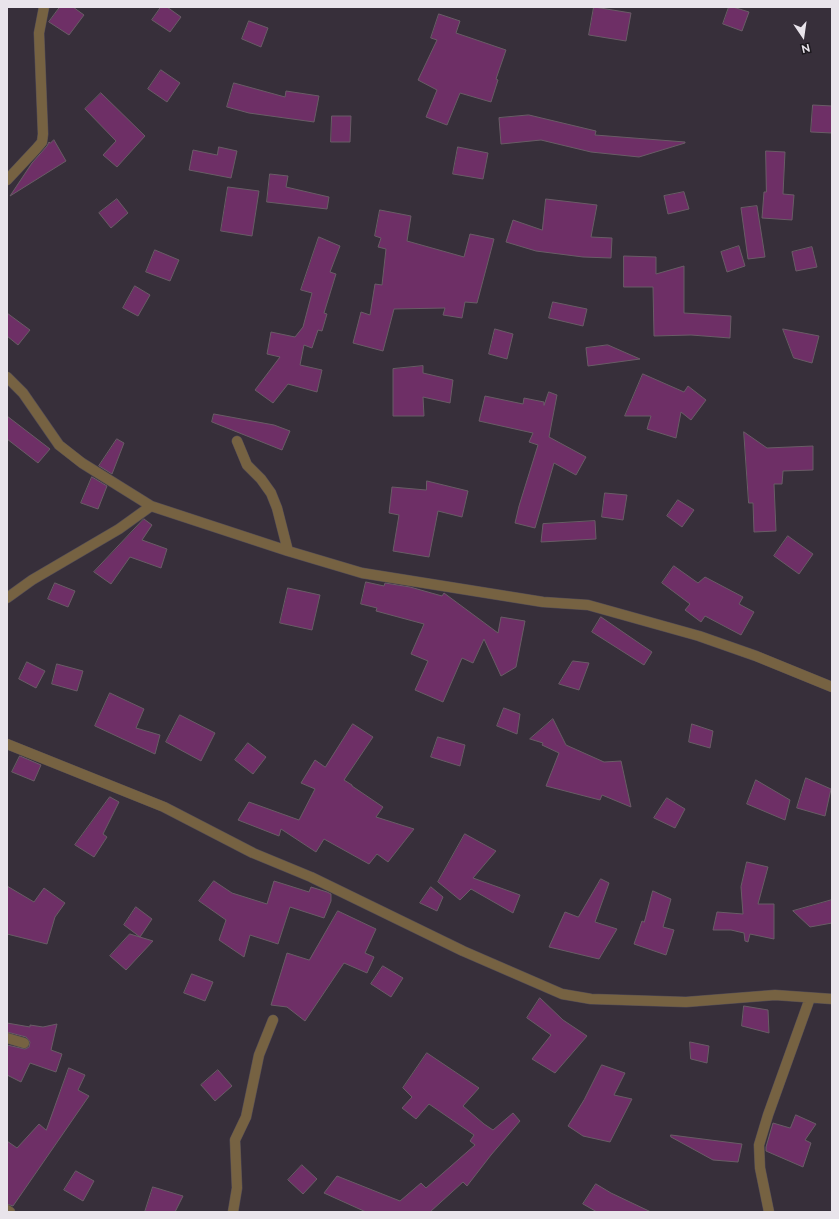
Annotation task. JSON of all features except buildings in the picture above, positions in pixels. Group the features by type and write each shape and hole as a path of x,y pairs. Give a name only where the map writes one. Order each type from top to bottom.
{"street":[{"path":"7,180 42,142 43,134 39,33 44,7"},
{"path":"7,377 23,393 59,445 82,463 151,506 288,551 362,573 543,602 588,605 699,636 756,656 832,687"},
{"path":"237,441 247,465 261,479 271,493 278,508 288,551"},
{"path":"7,598 32,580 119,529 151,506"},
{"path":"7,744 164,807 253,853 311,877 463,951 562,994 591,998 686,1002 775,995 832,999"},
{"path":"769,1212 760,1168 759,1145 768,1115 810,998"},
{"path":"233,1212 237,1188 236,1140 246,1117 259,1055 274,1020"},
{"path":"7,1038 24,1043"}]}
